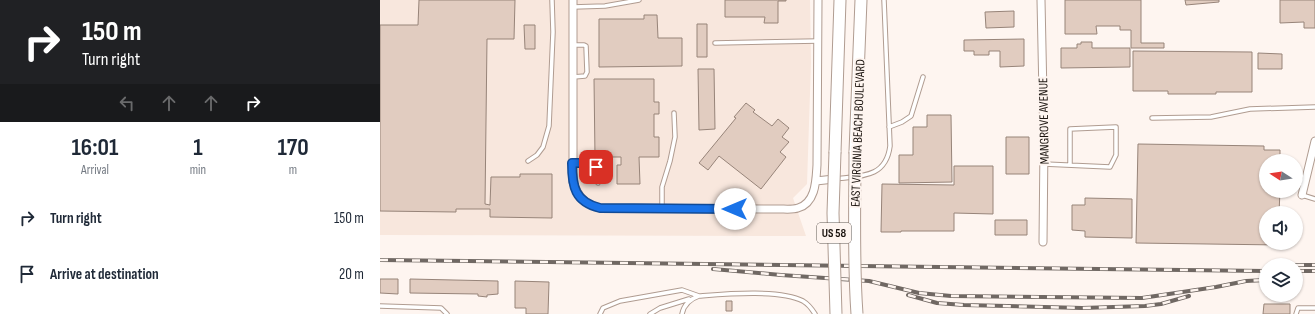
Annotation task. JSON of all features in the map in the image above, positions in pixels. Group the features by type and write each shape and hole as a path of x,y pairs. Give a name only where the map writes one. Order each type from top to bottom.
{"main road":[{"name":"EAST VIRGINIA BEACH BOULEVARD","path":"836,314 833,212 840,0"},
{"name":"EAST VIRGINIA BEACH BOULEVARD","path":"857,314 854,234 861,0"}],"street":[{"path":"573,3 572,182 580,198 592,206 600,208 797,209 809,201 813,194 816,181 819,41 818,0"},
{"name":"MANGROVE AVENUE","path":"1041,0 1044,164 1043,242"},
{"path":"1303,191 1315,141"},
{"path":"816,181 834,179"}],"lane":[{"path":"528,161 537,155 543,147 549,126 553,32 552,0"},
{"path":"573,3 605,6 639,0"},
{"path":"834,179 868,176 882,167 889,156 890,146 884,0"},
{"path":"715,43 819,41"},
{"path":"572,45 586,46 587,72 585,76 572,77"},
{"path":"889,127 902,122 911,116 923,77"},
{"path":"1152,118 1211,117 1250,109 1315,107"},
{"path":"662,209 662,187 670,161 675,137 674,113"},
{"path":"1044,164 1110,167 1116,155 1116,127 1070,129 1070,165"},
{"path":"572,163 588,163 596,167 599,170 598,183"},
{"path":"1303,195 1315,199"},
{"path":"600,314 603,308 620,301 682,290 699,296"},
{"path":"650,314 660,308 699,296 757,294 785,295 804,301 815,314"},
{"path":"682,314 683,309 690,299"},
{"path":"380,306 441,308 447,314"},
{"path":"1296,314 1298,308 1315,308"}],"shaded area":[{"path":"380,0 810,0 811,63 807,184 793,198 806,236 380,235"}],"building":[{"path":"419,0 515,0 514,39 487,39 485,204 490,205 491,177 520,177 520,174 552,174 552,218 490,217 490,209 456,209 456,212 380,211 380,25 418,25"},
{"path":"725,0 786,1 778,1 778,23 764,23 765,17 725,17"},
{"path":"1065,0 1141,0 1141,43 1164,43 1164,48 1131,48 1131,30 1120,30 1120,26 1096,26 1097,34 1065,34"},
{"path":"1185,0 1219,0 1219,2 1186,5"},
{"path":"1280,0 1315,0 1315,28 1304,28 1304,22 1280,23"},
{"path":"1014,11 1014,27 986,28 985,12"},
{"path":"644,15 657,15 658,38 682,38 682,66 599,67 599,19 644,19"},
{"path":"697,24 707,24 707,57 697,57"},
{"path":"524,25 535,25 535,49 525,49"},
{"path":"1024,39 1024,66 1000,67 1000,51 989,51 989,55 974,55 974,51 964,51 964,40"},
{"path":"1081,42 1092,42 1092,48 1130,48 1130,67 1061,68 1061,48 1077,48 1077,44 1081,44"},
{"path":"1133,51 1252,52 1252,92 1168,94 1168,91 1133,91"},
{"path":"1258,53 1282,54 1282,69 1258,69"},
{"path":"698,69 714,69 715,129 699,130"},
{"path":"594,79 654,79 654,102 659,102 659,114 654,114 654,137 659,137 659,157 639,157 640,184 617,184 617,165 621,165 621,157 595,157"},
{"path":"746,103 755,110 753,112 772,126 778,119 789,128 782,137 789,142 780,152 786,157 761,189 719,156 708,170 699,163 736,118 734,117"},
{"path":"927,115 951,115 952,182 899,183 899,155 913,155 913,127 927,127"},
{"path":"1006,137 1029,137 1029,174 1006,174"},
{"path":"1138,144 1264,146 1264,150 1280,150 1280,154 1259,154 1259,198 1280,198 1279,206 1259,206 1259,245 1136,243"},
{"path":"954,166 993,166 993,214 954,213 954,231 881,232 882,184 954,185"},
{"path":"1085,198 1132,199 1132,238 1085,237 1085,231 1072,230 1072,205 1085,205"},
{"path":"995,220 1027,220 1027,235 995,235"},
{"path":"380,279 398,279 398,294 380,293"},
{"path":"410,279 498,281 498,294 487,295 487,297 478,296 478,294 410,293"},
{"path":"515,281 549,282 548,314 526,314 526,308 515,308"},
{"path":"726,301 732,301 732,311 726,311"},
{"path":"1264,304 1290,304 1290,314 1263,314"}],"railway":[{"path":"380,260 1259,271"},
{"path":"1303,265 1315,265"},
{"path":"713,269 869,281 919,293 951,296 1142,298 1246,281 1259,280"},
{"path":"1303,271 1315,271"},
{"path":"908,295 937,303 1082,308 1145,306 1161,304 1189,296"}],"route":[{"path":"596,167 588,163 572,163 572,182 576,191 580,198 592,206 600,208 735,209"}]}
